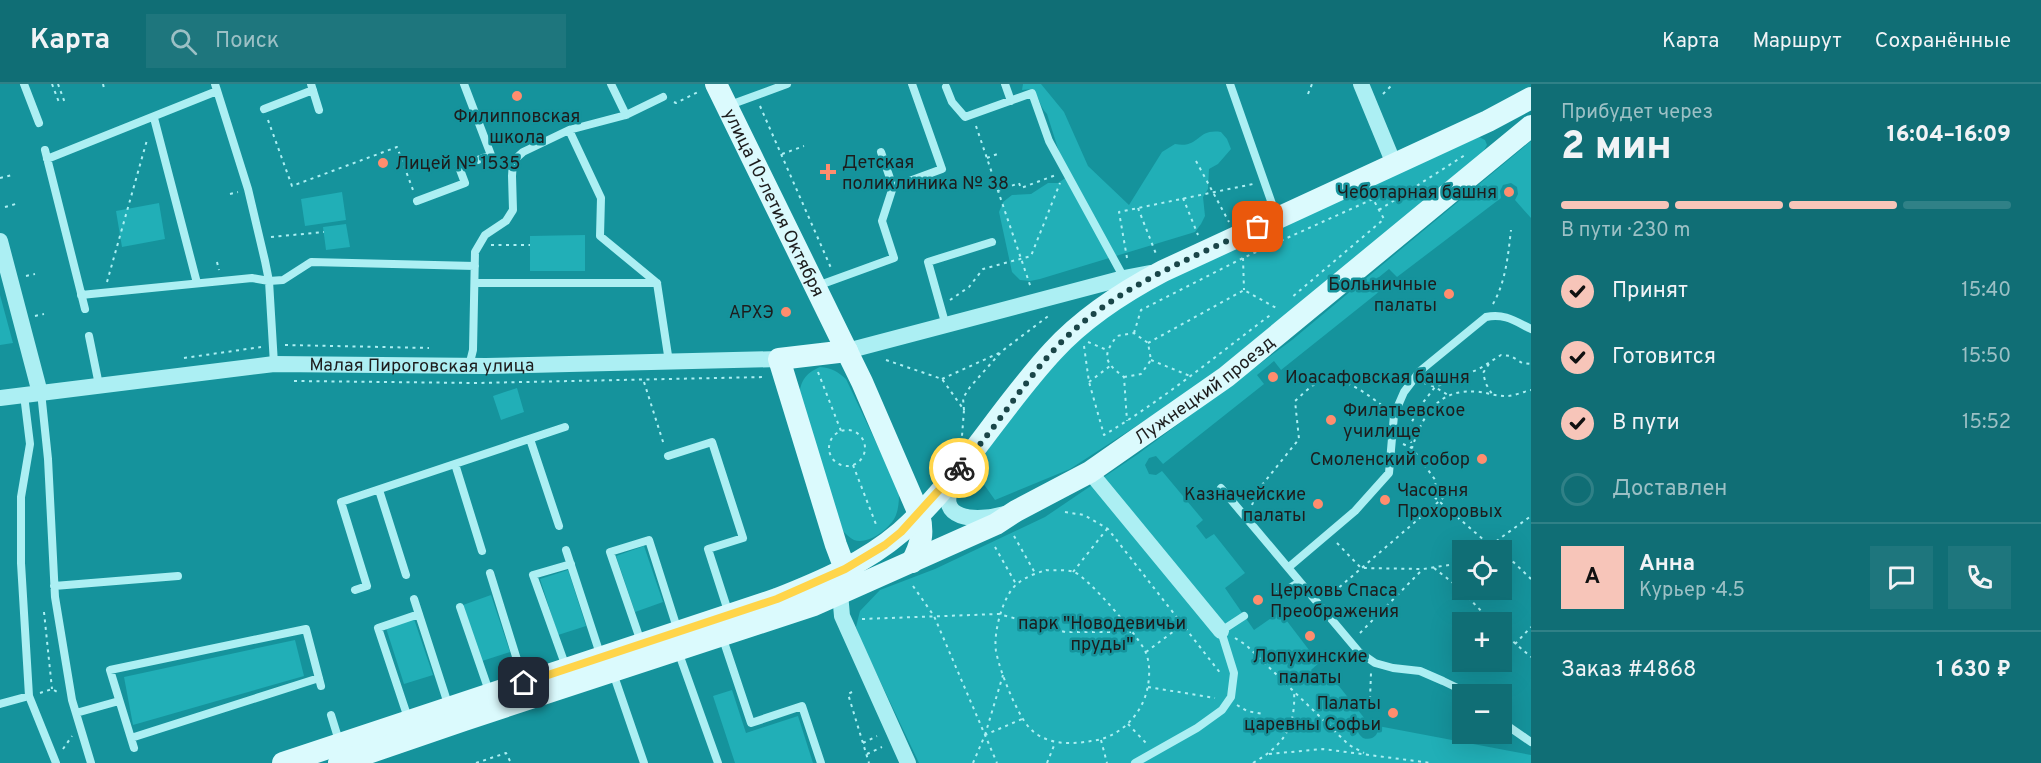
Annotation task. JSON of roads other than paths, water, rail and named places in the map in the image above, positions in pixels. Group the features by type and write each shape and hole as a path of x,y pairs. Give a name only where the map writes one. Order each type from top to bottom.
{"main road":[{"name":"улица 10-летия Октября","path":"709,87 726,106 847,351 919,514 922,528 920,545 912,562"},
{"path":"283,763 340,754 725,625 845,569 885,545 919,514 964,463 1053,350 1160,262 1277,219 1488,121 1531,98"},
{"name":"Лужнецкий проезд","path":"725,625 814,604 977,534 1090,472 1226,377 1531,126"},
{"path":"790,397 801,374 820,363 833,332 831,321"},
{"name":"Малая Пироговская улица","path":"773,368 820,363 847,351"},
{"path":"773,368 790,397 845,569 854,578 869,579"},
{"path":"840,593 845,569"},
{"path":"340,754 409,722 449,708 567,669 607,664 642,643 678,640"}],"street":[{"path":"1361,84 1394,164"},
{"path":"1488,121 1501,121 1506,124 1510,135 1507,146"},
{"path":"0,241 35,393"},
{"path":"847,351 946,326 1126,270 1160,262"},
{"name":"Малая Пироговская улица","path":"0,398 274,364 469,366 669,362 773,368"},
{"path":"964,463 950,489 948,505 952,511 965,517 975,518 992,517 1016,511"},
{"path":"1090,472 1221,631"},
{"path":"840,593 842,616 908,763"}],"lane":[{"path":"24,84 39,123"},
{"path":"417,201 465,183 459,167 490,155 464,84"},
{"path":"611,84 626,115"},
{"path":"726,106 787,84"},
{"path":"893,187 942,169 912,84"},
{"path":"1005,84 1011,101"},
{"path":"1230,84 1277,219"},
{"path":"264,109 312,87 319,110"},
{"path":"946,87 952,102 964,117 1032,93 1048,141 1064,172 1126,270"},
{"path":"85,309 46,155 154,118 216,88 248,189 260,239 268,281 274,364"},
{"path":"469,366 473,350 475,252 485,235 506,221 513,210 513,161 523,152 569,130 626,115 663,97"},
{"path":"154,118 197,283"},
{"path":"569,130 601,198 600,236 657,283 669,362"},
{"path":"814,287 894,258 882,221 893,187 881,152"},
{"path":"946,326 928,262 992,242"},
{"path":"81,296 252,278 268,281 283,280 311,262 475,266"},
{"path":"475,283 657,283"},
{"path":"1289,567 1355,511 1389,473 1394,415 1404,393 1420,371 1486,317 1506,316 1531,329"},
{"path":"89,336 99,385"},
{"path":"35,393 48,459 55,597 72,700 91,763"},
{"path":"35,393 30,444 22,490 21,563 29,696 55,762"},
{"path":"355,590 367,586 341,502 565,428"},
{"path":"530,439 558,526"},
{"path":"668,456 712,442 743,538 708,549 751,723 802,706 821,763"},
{"path":"455,464 483,551"},
{"path":"1221,488 1359,652 1372,661 1394,668 1420,671 1452,685"},
{"path":"379,490 406,575"},
{"path":"642,643 610,552 648,540 718,763"},
{"path":"566,550 644,763"},
{"path":"567,669 533,575 571,564"},
{"path":"490,573 524,683"},
{"path":"54,586 178,576"},
{"path":"1279,594 1300,582"},
{"path":"414,599 449,708"},
{"path":"460,607 490,695"},
{"path":"409,722 378,628 419,614"},
{"path":"1135,763 1197,728 1222,710 1228,701 1234,673 1221,631 1244,616"},
{"path":"130,738 320,682 306,629 110,670 130,738 134,748"},
{"path":"0,704 29,696"},
{"path":"76,713 119,701"},
{"path":"331,716 340,754"},
{"path":"1512,730 1531,742"}],"place":[{"name":"Филипповская школа","path":"517,96"},
{"name":"Лицей № 1535","path":"383,163"},
{"name":"Детская поликлиника № 38","path":"828,172"},
{"name":"Чеботарная башня","path":"1509,192"},
{"name":"Больничные палаты","path":"1449,294"},
{"name":"АРХЭ","path":"786,312"},
{"name":"Иоасафовская башня","path":"1273,377"},
{"name":"Филатьевское училище","path":"1331,420"},
{"name":"Смоленский собор","path":"1482,459"},
{"name":"Часовня Прохоровых","path":"1385,500"},
{"name":"Казначейские палаты","path":"1318,504"},
{"name":"Церковь Спаса Преображения","path":"1258,600"},
{"name":"Лопухинские палаты","path":"1310,636"},
{"name":"Палаты царевны Софьи","path":"1393,713"}],"park label":[{"name":"парк \"Новодевичьи пруды\"","path":"1102,633"}]}
